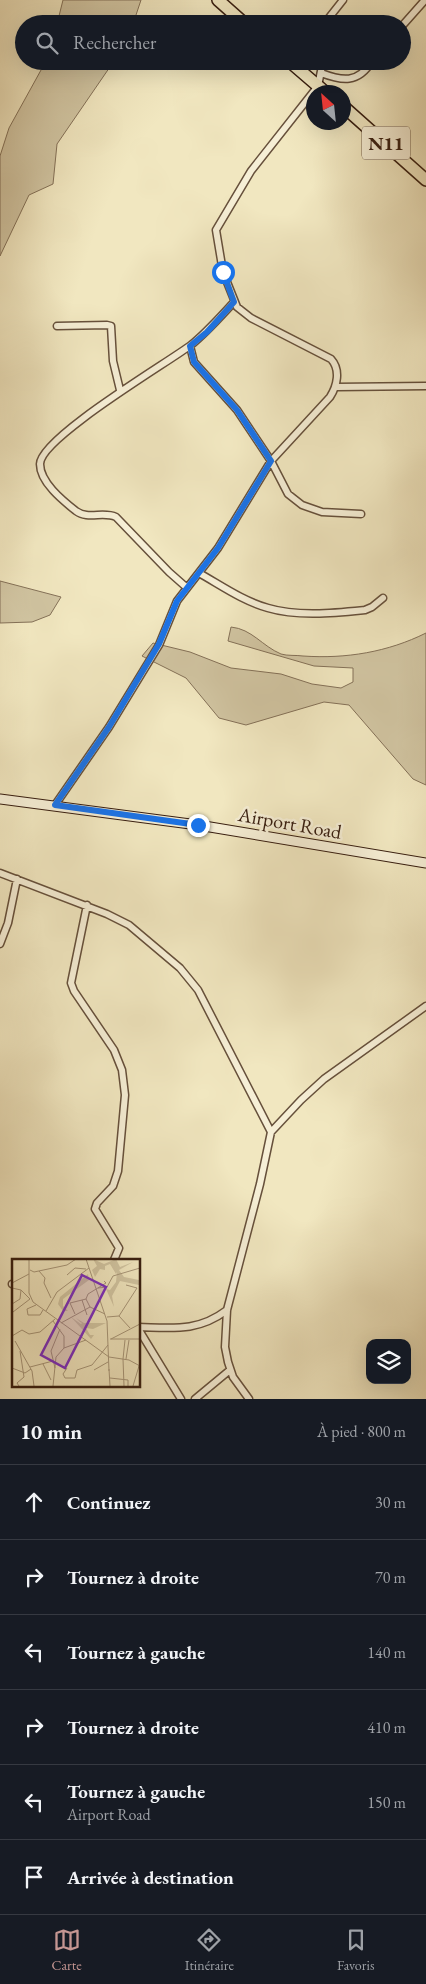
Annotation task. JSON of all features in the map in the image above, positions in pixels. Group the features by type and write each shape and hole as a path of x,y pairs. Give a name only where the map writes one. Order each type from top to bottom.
{"highway":[{"path":"218,0 235,15"},
{"path":"299,70 316,85"},
{"name":"N11","path":"351,114 426,180"}],"main road":[{"name":"Airport Road","path":"0,799 198,825 426,863"}],"street":[{"path":"331,15 342,0"},
{"path":"411,16 425,0"},
{"path":"322,70 322,85"},
{"path":"321,73 342,80 360,75 364,70"},
{"path":"55,805 109,727 159,644 177,601 186,587 218,548 271,461 330,397 336,386 336,368 331,359 251,318 234,302 223,272 216,230 251,171 306,108"},
{"path":"186,587 116,517 105,514 89,516 77,512 46,483 41,475 41,458 54,442 120,390 190,346 207,332 234,302"},
{"path":"57,326 111,326 113,361 120,390"},
{"path":"190,346 194,362 237,410 271,461 282,487 302,505 322,512 361,514"},
{"path":"336,386 426,386"},
{"path":"200,572 239,596 271,609 295,612 365,610 383,598"},
{"path":"0,873 87,905 129,925 180,968 198,990 271,1132"},
{"path":"0,944 8,923 18,879"},
{"path":"87,905 71,982 74,991 114,1050 122,1070 125,1095 118,1171 113,1186 97,1203 95,1210 119,1248 114,1259"},
{"path":"248,1399 230,1370 225,1347 227,1310 260,1184 271,1132 324,1079 426,1006"},
{"path":"140,1328 186,1328 203,1324 227,1310"},
{"path":"140,1330 181,1399"},
{"path":"195,1399 230,1370"}],"shaded area":[{"path":"63,0 141,0 136,15 59,15"},
{"path":"41,70 108,70 57,144 53,184 29,195 0,256 0,156 9,128"},
{"path":"0,581 61,597 50,615 32,622 0,623"},
{"path":"231,627 251,634 281,654 319,657 366,653 412,640 426,633 426,785 413,779 349,705 324,702 246,725 219,718 186,678 142,656 153,643 190,652 231,668 281,674 312,684 341,688 353,682 353,668 314,666 228,641"}],"route":[{"path":"198,825 55,805 109,727 159,644 177,601 218,548 271,461 237,410 190,356 190,346 207,332 234,302 223,272"}]}
